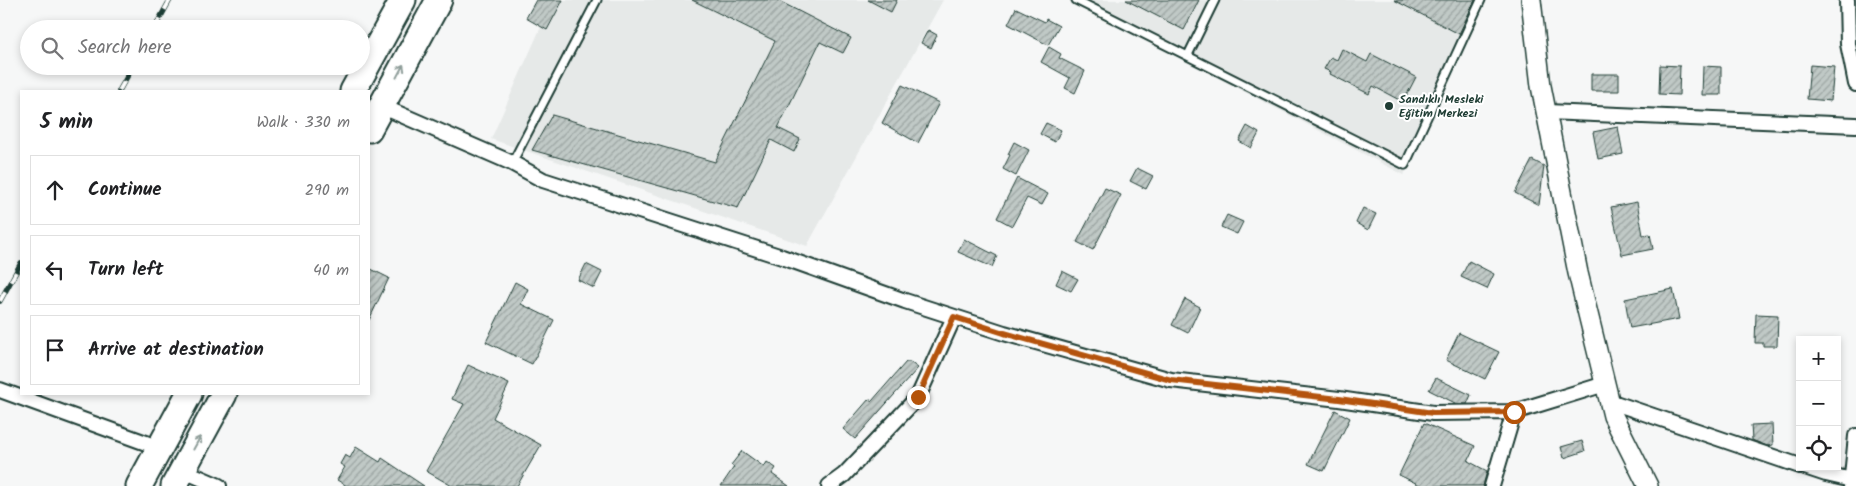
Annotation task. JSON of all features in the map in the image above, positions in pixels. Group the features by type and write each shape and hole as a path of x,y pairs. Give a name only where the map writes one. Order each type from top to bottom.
{"highway":[{"path":"370,60 403,0"},
{"path":"370,127 439,0"},
{"path":"354,90 362,75"},
{"path":"139,486 188,395"},
{"path":"178,478 223,395"}],"street":[{"path":"1532,0 1541,86 1578,272 1612,416 1648,486"},
{"path":"1847,0 1848,44 1856,84"},
{"path":"381,106 512,164 543,180 782,257 905,301 1004,333 1171,380 1339,399 1433,413 1514,412 1607,392 1796,464"},
{"path":"1546,112 1856,125"},
{"path":"830,486 844,475 918,397 954,317"},
{"path":"0,390 160,448"},
{"path":"1492,486 1514,412"},
{"path":"1817,471 1851,483 1856,436"},
{"path":"178,478 219,486"}],"lane":[{"path":"512,164 597,0"},
{"path":"1076,0 1405,165 1481,0"},
{"path":"1188,55 1215,0"}],"shaded area":[{"path":"553,0 943,0 807,246 491,139"},
{"path":"1069,0 1485,0 1404,175"}],"building":[{"path":"536,0 563,0 547,30 526,18"},
{"path":"692,0 777,0 851,38 843,53 820,42 778,128 800,139 794,152 771,140 738,208 532,150 552,115 715,162 775,41"},
{"path":"868,0 897,0 891,12"},
{"path":"1126,0 1199,0 1184,30"},
{"path":"1394,0 1475,0 1459,34"},
{"path":"1016,8 1045,22 1046,19 1059,26 1048,45 1008,24"},
{"path":"928,30 937,35 931,48 921,43"},
{"path":"1049,47 1061,54 1059,58 1085,71 1075,93 1065,88 1070,78 1041,62"},
{"path":"1342,49 1367,62 1371,54 1416,77 1403,102 1373,86 1369,94 1324,69 1331,57 1337,60"},
{"path":"1660,65 1680,66 1679,95 1659,94"},
{"path":"1810,65 1834,67 1831,101 1807,99"},
{"path":"1703,66 1721,67 1721,95 1702,95"},
{"path":"1591,74 1619,74 1619,91 1591,91"},
{"path":"902,85 939,103 918,143 882,123"},
{"path":"1046,123 1061,130 1055,142 1040,134"},
{"path":"1247,126 1259,133 1251,148 1239,141"},
{"path":"1618,127 1623,154 1598,159 1593,132"},
{"path":"1014,142 1029,150 1016,176 1003,169"},
{"path":"1532,160 1544,166 1539,205 1515,193"},
{"path":"1137,168 1153,176 1146,189 1130,181"},
{"path":"1017,178 1048,194 1042,205 1027,198 1012,226 997,218"},
{"path":"1105,188 1121,195 1093,250 1077,242"},
{"path":"1637,202 1643,235 1650,234 1653,249 1622,255 1611,207"},
{"path":"1363,208 1376,214 1368,230 1356,223"},
{"path":"1227,215 1243,222 1237,234 1221,227"},
{"path":"964,239 997,256 992,267 958,252"},
{"path":"1469,261 1494,274 1487,289 1461,277"},
{"path":"586,264 602,272 594,288 578,280"},
{"path":"370,268 389,278 370,318"},
{"path":"1062,271 1078,279 1071,291 1056,284"},
{"path":"515,282 528,289 521,304 554,320 532,364 486,342"},
{"path":"1673,289 1679,319 1630,328 1625,299"},
{"path":"1185,299 1200,307 1188,333 1172,325"},
{"path":"1756,314 1778,315 1777,346 1763,346 1763,343 1755,343"},
{"path":"1459,333 1499,352 1485,379 1446,360"},
{"path":"906,362 910,362 918,368 855,439 843,429 869,399 872,401"},
{"path":"468,365 509,384 493,418 541,445 517,486 452,486 426,471 464,404 452,399"},
{"path":"1436,378 1471,395 1467,404 1457,404 1429,390"},
{"path":"1335,410 1350,418 1324,471 1308,464"},
{"path":"1424,423 1475,446 1468,461 1487,471 1483,486 1422,486 1399,475"},
{"path":"1772,424 1773,445 1767,446 1752,440 1751,425"},
{"path":"1582,441 1585,451 1564,458 1561,447"},
{"path":"356,447 380,462 382,458 424,486 347,486 337,480 345,467 340,464 345,455 350,458"},
{"path":"742,451 764,467 767,462 776,468 772,474 789,486 721,486 734,467 731,465"}],"railway":[{"path":"159,20 170,0"},
{"path":"120,90 128,75"},
{"path":"0,301 20,265"}],"place":[{"name":"Sandıklı Mesleki Eğitim Merkezi","path":"1389,106"}],"route":[{"path":"918,397 954,317 1171,380 1339,399 1433,413 1514,412"}]}
